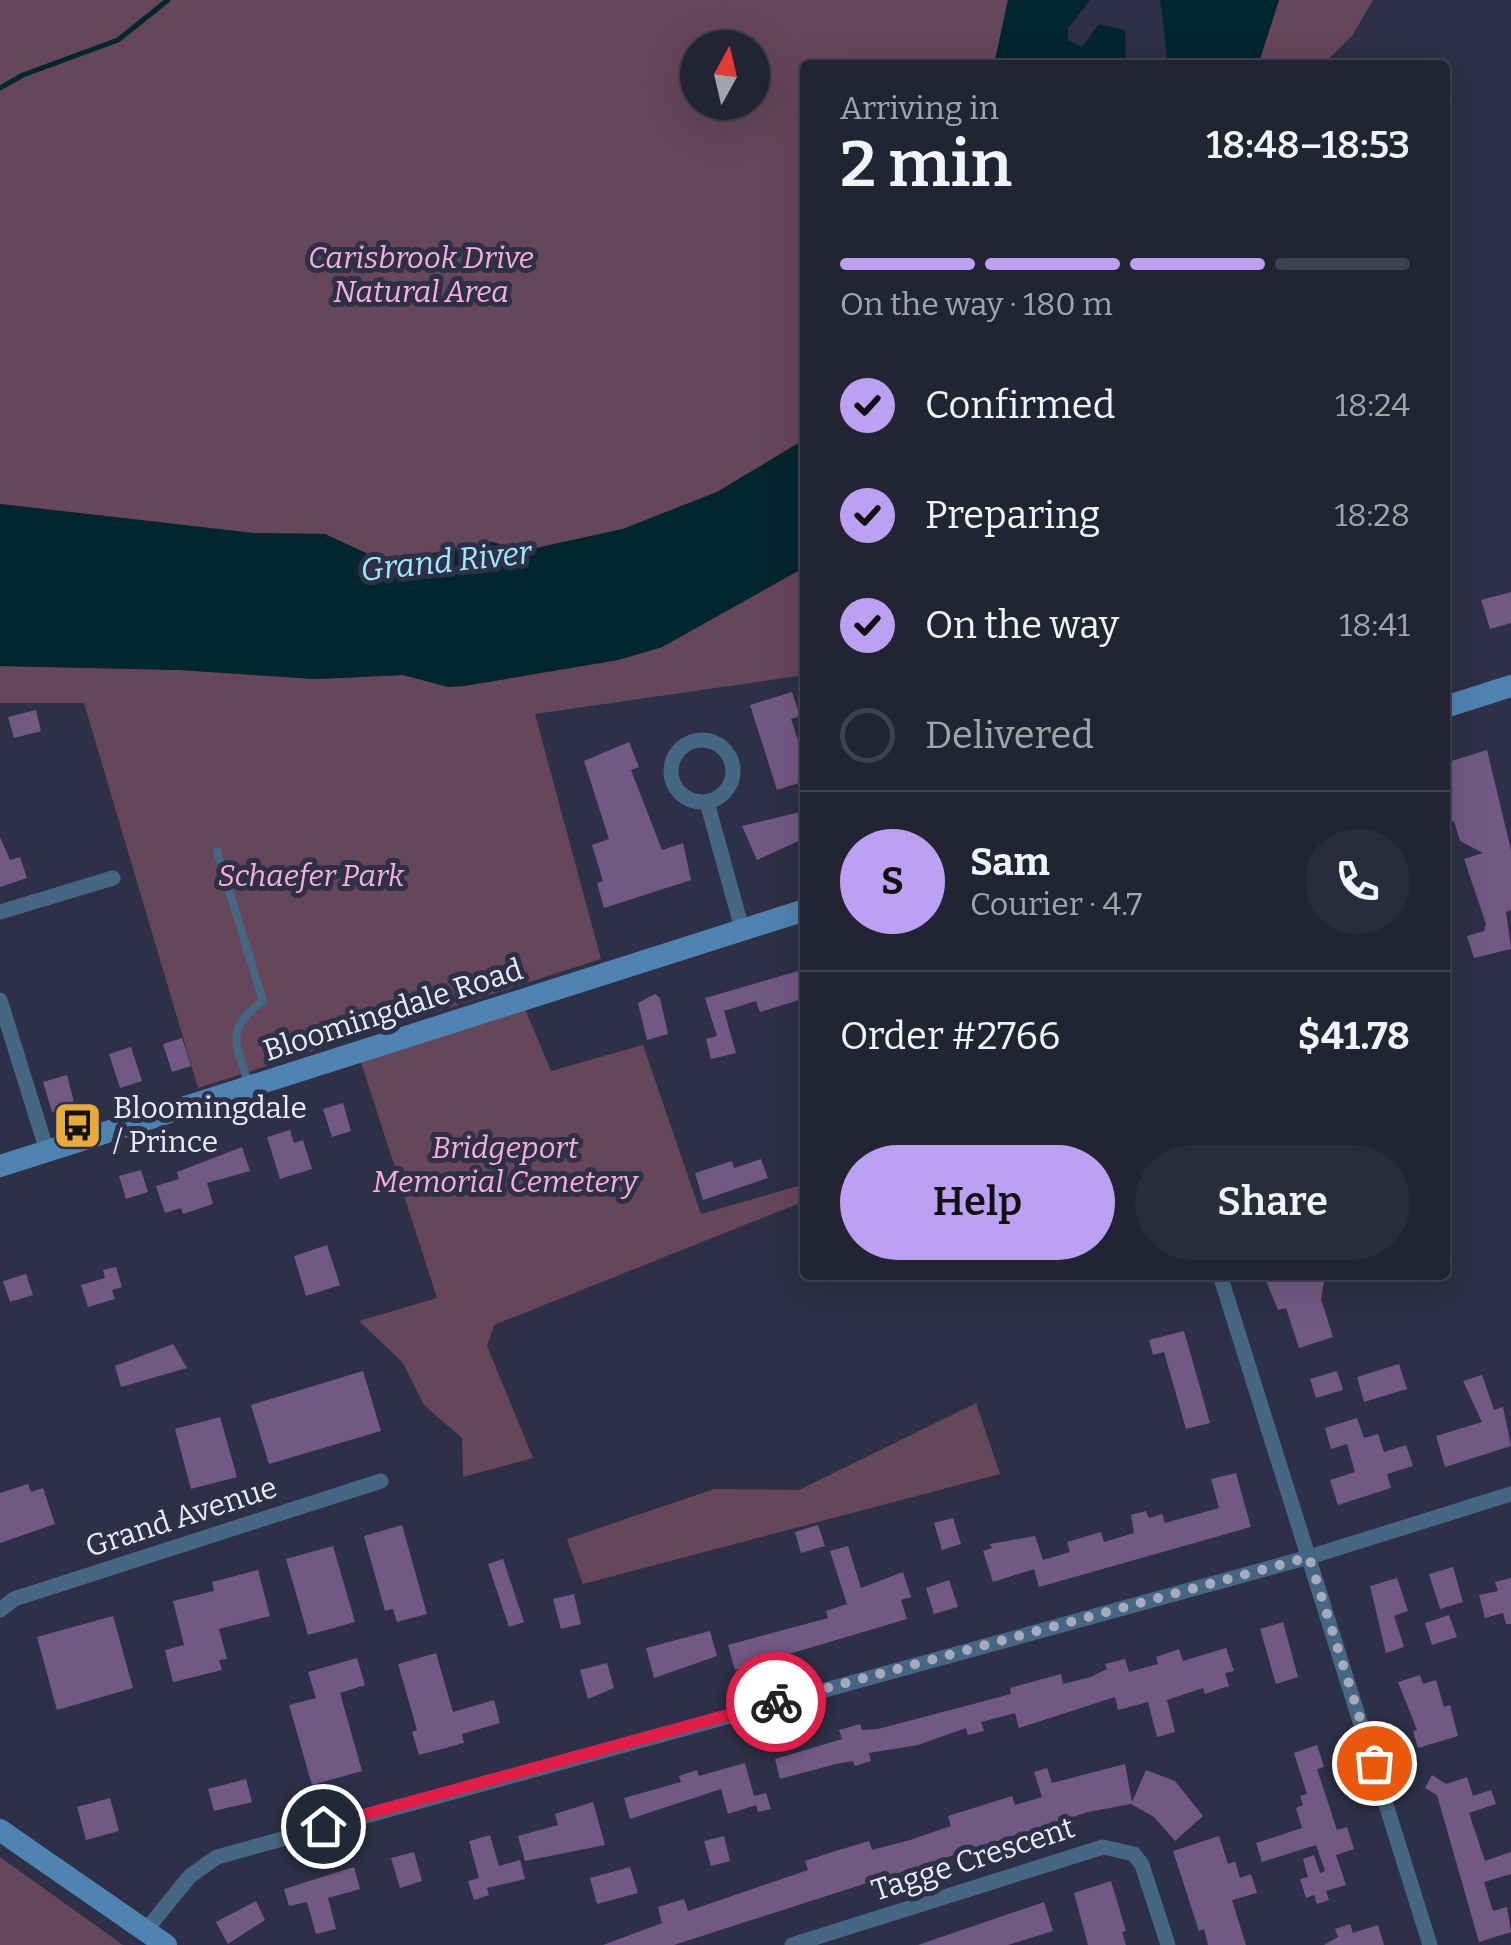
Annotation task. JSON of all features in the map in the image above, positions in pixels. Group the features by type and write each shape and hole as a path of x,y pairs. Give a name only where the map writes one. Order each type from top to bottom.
{"main road":[{"path":"1450,705 1511,686"},
{"name":"Bloomingdale Road","path":"0,1166 800,912"},
{"path":"0,1830 166,1945"}],"street":[{"path":"704,740 726,751 734,773 726,792 707,802 682,796 671,772 680,749 704,740"},
{"path":"707,802 742,930"},
{"path":"0,912 112,878"},
{"path":"0,1000 47,1152"},
{"path":"1222,1280 1430,1945"},
{"name":"Grand Avenue","path":"0,1610 14,1599 382,1481"},
{"path":"146,1930 190,1876 217,1858 1309,1557 1511,1494"},
{"name":"Tagge Crescent","path":"792,1945 1102,1847 1134,1854 1142,1865 1168,1945"}],"lane":[{"path":"217,852 263,1002 241,1017 234,1034 250,1088"}],"green space":[{"name":"Carisbrook Drive Natural Area","path":"0,0 1008,0 995,60 800,60 797,447 717,492 623,529 527,550 491,542 385,563 325,534 253,533 0,504"},
{"path":"1279,0 1373,0 1352,36 1327,60 1260,60"},
{"name":"Schaefer Park","path":"800,570 800,676 535,714 601,959 198,1088 84,703 0,703 0,666 180,670 316,679 403,675 464,686 618,660 662,647"},
{"name":"Bridgeport Memorial Cemetery","path":"523,1004 551,1071 643,1045 701,1214 800,1185 800,1203 494,1325 487,1346 533,1458 463,1477 462,1438 424,1405 403,1363 359,1321 437,1298 359,1056"},
{"path":"976,1403 1000,1474 583,1584 567,1539 714,1489 799,1490"},
{"path":"0,1857 123,1945 0,1945"}],"water":[{"path":"1008,0 1090,0 1068,28 1068,40 1082,47 1099,24 1125,30 1126,60 995,60"},
{"path":"1160,0 1279,0 1260,60 1167,60"},
{"name":"Grand River","path":"800,442 800,570 662,647 618,660 448,687 403,675 316,679 180,670 0,666 0,504 253,533 325,534 385,562 491,542 527,550 623,529 717,492"}],"building":[{"path":"1511,592 1511,623 1490,629 1481,600"},
{"path":"792,692 800,716 791,719 800,747 800,783 777,790 750,705"},
{"path":"36,710 41,731 14,738 8,717"},
{"path":"629,742 639,767 631,770 662,850 683,843 691,880 604,908 597,883 603,881 592,845 609,839 584,761"},
{"path":"1487,750 1511,850 1511,910 1506,912 1511,949 1474,958 1467,936 1484,931 1486,924 1464,859 1483,853 1460,841 1454,821 1450,822 1450,761"},
{"path":"800,812 800,840 757,860 742,826"},
{"path":"0,837 10,860 20,857 27,878 0,887"},
{"path":"800,970 800,1000 760,1012 756,1001 724,1011 736,1053 711,1059 706,1039 717,1036 705,998"},
{"path":"655,994 660,998 668,1034 647,1040 638,1003"},
{"path":"182,1038 191,1066 172,1072 163,1044"},
{"path":"131,1047 142,1081 120,1088 109,1054"},
{"path":"67,1075 75,1106 52,1112 43,1082"},
{"path":"343,1103 351,1131 332,1137 323,1109"},
{"path":"290,1130 294,1143 303,1140 312,1169 280,1179 267,1137"},
{"path":"242,1147 250,1171 207,1183 213,1204 183,1214 181,1208 165,1213 156,1186 179,1179 177,1172"},
{"path":"761,1159 768,1178 703,1200 695,1173 732,1161 734,1168"},
{"path":"141,1170 148,1192 126,1199 119,1176"},
{"path":"327,1245 340,1285 306,1296 294,1256"},
{"path":"116,1267 122,1287 112,1290 115,1299 88,1307 81,1285 105,1278 103,1270"},
{"path":"26,1274 33,1295 10,1302 3,1281"},
{"path":"1266,1281 1324,1282 1321,1299 1333,1337 1299,1348 1286,1308 1278,1310"},
{"path":"1184,1331 1210,1423 1186,1429 1164,1352 1153,1355 1149,1340"},
{"path":"173,1344 187,1368 121,1387 115,1366"},
{"path":"1399,1364 1407,1389 1364,1402 1357,1377"},
{"path":"363,1371 381,1431 269,1464 251,1405"},
{"path":"1337,1371 1343,1390 1316,1398 1310,1379"},
{"path":"1482,1375 1494,1410 1503,1407 1511,1446 1445,1467 1436,1436 1482,1422 1463,1381"},
{"path":"220,1417 237,1477 191,1489 175,1429"},
{"path":"1357,1418 1364,1438 1378,1434 1384,1452 1406,1445 1413,1466 1387,1474 1391,1488 1338,1505 1330,1480 1355,1472 1347,1444 1331,1449 1325,1428"},
{"path":"1236,1473 1251,1527 1039,1587 1034,1569 993,1582 983,1551 992,1548 990,1544 1035,1536 1043,1560 1070,1552 1067,1542 1101,1532 1104,1542 1134,1533 1131,1515 1146,1511 1149,1518 1162,1514 1165,1523 1219,1508 1211,1479"},
{"path":"28,1484 31,1492 43,1488 55,1524 0,1543 0,1493"},
{"path":"953,1518 961,1544 942,1550 934,1523"},
{"path":"402,1525 427,1614 397,1622 393,1609 385,1611 364,1536"},
{"path":"818,1525 825,1546 801,1553 795,1532"},
{"path":"333,1546 355,1622 308,1635 286,1559"},
{"path":"848,1546 861,1588 903,1572 911,1597 901,1600 907,1619 735,1670 728,1645 828,1618 826,1611 847,1604 830,1551"},
{"path":"503,1559 524,1622 509,1627 488,1564"},
{"path":"1453,1567 1463,1602 1440,1609 1429,1574"},
{"path":"258,1570 270,1616 219,1629 227,1659 219,1660 222,1670 173,1682 165,1650 184,1645 173,1601 214,1591 212,1582"},
{"path":"1397,1578 1408,1611 1394,1616 1404,1647 1386,1653 1370,1586"},
{"path":"1511,1578 1511,1624 1506,1624 1503,1613 1485,1618 1479,1595 1498,1591 1495,1582"},
{"path":"949,1580 958,1607 934,1614 926,1588"},
{"path":"574,1594 581,1624 561,1629 553,1599"},
{"path":"1449,1615 1457,1637 1432,1645 1425,1623"},
{"path":"113,1616 133,1688 57,1710 37,1637"},
{"path":"1283,1622 1298,1677 1276,1684 1260,1629"},
{"path":"710,1631 717,1656 654,1678 646,1648"},
{"path":"1226,1648 1234,1671 1225,1673 1229,1686 1205,1694 1203,1688 1167,1700 1175,1732 1157,1737 1148,1702 1118,1710 1115,1697 1019,1728 1015,1713 981,1722 984,1731 968,1735 966,1728 918,1745 869,1753 871,1761 855,1766 853,1761 780,1779 775,1759 842,1739 839,1730 860,1724 862,1730 878,1729 1011,1694 1010,1688 1061,1674 1063,1684 1091,1677 1107,1669 1105,1664 1125,1659 1129,1672 1158,1664 1156,1657 1179,1649 1183,1661"},
{"path":"436,1653 453,1712 494,1700 500,1723 462,1734 464,1743 419,1755 412,1732 417,1730 398,1664"},
{"path":"357,1658 365,1685 340,1693 362,1771 312,1785 289,1705 316,1698 308,1672"},
{"path":"607,1663 614,1688 588,1699 580,1670"},
{"path":"1420,1675 1423,1684 1436,1680 1444,1707 1450,1705 1458,1736 1418,1748 1413,1731 1417,1730 1398,1682"},
{"path":"1317,1745 1324,1767 1317,1769 1337,1830 1347,1827 1354,1849 1336,1855 1346,1885 1326,1891 1329,1900 1317,1904 1314,1895 1306,1898 1300,1879 1308,1877 1303,1859 1314,1855 1320,1873 1325,1871 1316,1845 1262,1862 1256,1843 1302,1828 1296,1808 1303,1805 1300,1796 1307,1794 1294,1753"},
{"path":"745,1763 754,1796 766,1793 771,1809 758,1812 756,1805 728,1814 721,1789 630,1819 624,1798 681,1782 679,1776 697,1770 699,1776"},
{"path":"1125,1764 1132,1802 1146,1770 1175,1781 1203,1816 1175,1841 1154,1817 1131,1804 1088,1812 674,1945 603,1945 662,1923 658,1907 684,1899 688,1911 808,1870 805,1861 832,1852 869,1841 872,1850 910,1840 951,1826 948,1816 1012,1796 1015,1805 1042,1797 1034,1772 1047,1768 1052,1783"},
{"path":"1432,1775 1446,1784 1467,1777 1473,1796 1491,1790 1496,1804 1469,1813 1485,1861 1511,1852 1511,1874 1484,1882 1493,1911 1507,1907 1511,1932 1479,1942 1437,1795 1425,1788"},
{"path":"246,1779 252,1802 214,1811 208,1789"},
{"path":"110,1798 119,1831 86,1840 77,1807"},
{"path":"593,1802 605,1845 525,1861 518,1836 558,1825 555,1814"},
{"path":"490,1835 499,1866 520,1860 525,1879 487,1888 489,1895 474,1900 468,1881 479,1878 469,1841"},
{"path":"724,1836 730,1861 711,1866 704,1841"},
{"path":"1219,1836 1228,1864 1235,1861 1240,1878 1251,1874 1257,1893 1232,1900 1246,1945 1208,1945 1204,1929 1199,1931 1173,1851"},
{"path":"414,1852 422,1881 400,1888 391,1858"},
{"path":"354,1867 360,1889 328,1898 336,1929 316,1934 307,1902 289,1906 284,1889"},
{"path":"630,1867 638,1893 597,1904 590,1878"},
{"path":"1111,1881 1126,1931 1122,1932 1126,1945 1088,1945 1074,1893"},
{"path":"256,1901 265,1920 228,1944 216,1922"},
{"path":"1044,1902 1053,1931 1008,1945 918,1945"},
{"path":"1350,1924 1353,1933 1378,1925 1384,1945 1324,1945 1338,1937 1335,1929"}],"waterway":[{"path":"0,88 23,75 118,40 168,0"}],"way so far":[{"path":"776,1702 1309,1557 1374,1763"}],"place":[{"name":"Bloomingdale / Prince","path":"78,1125"}],"route":[{"path":"323,1826 776,1702"}]}
